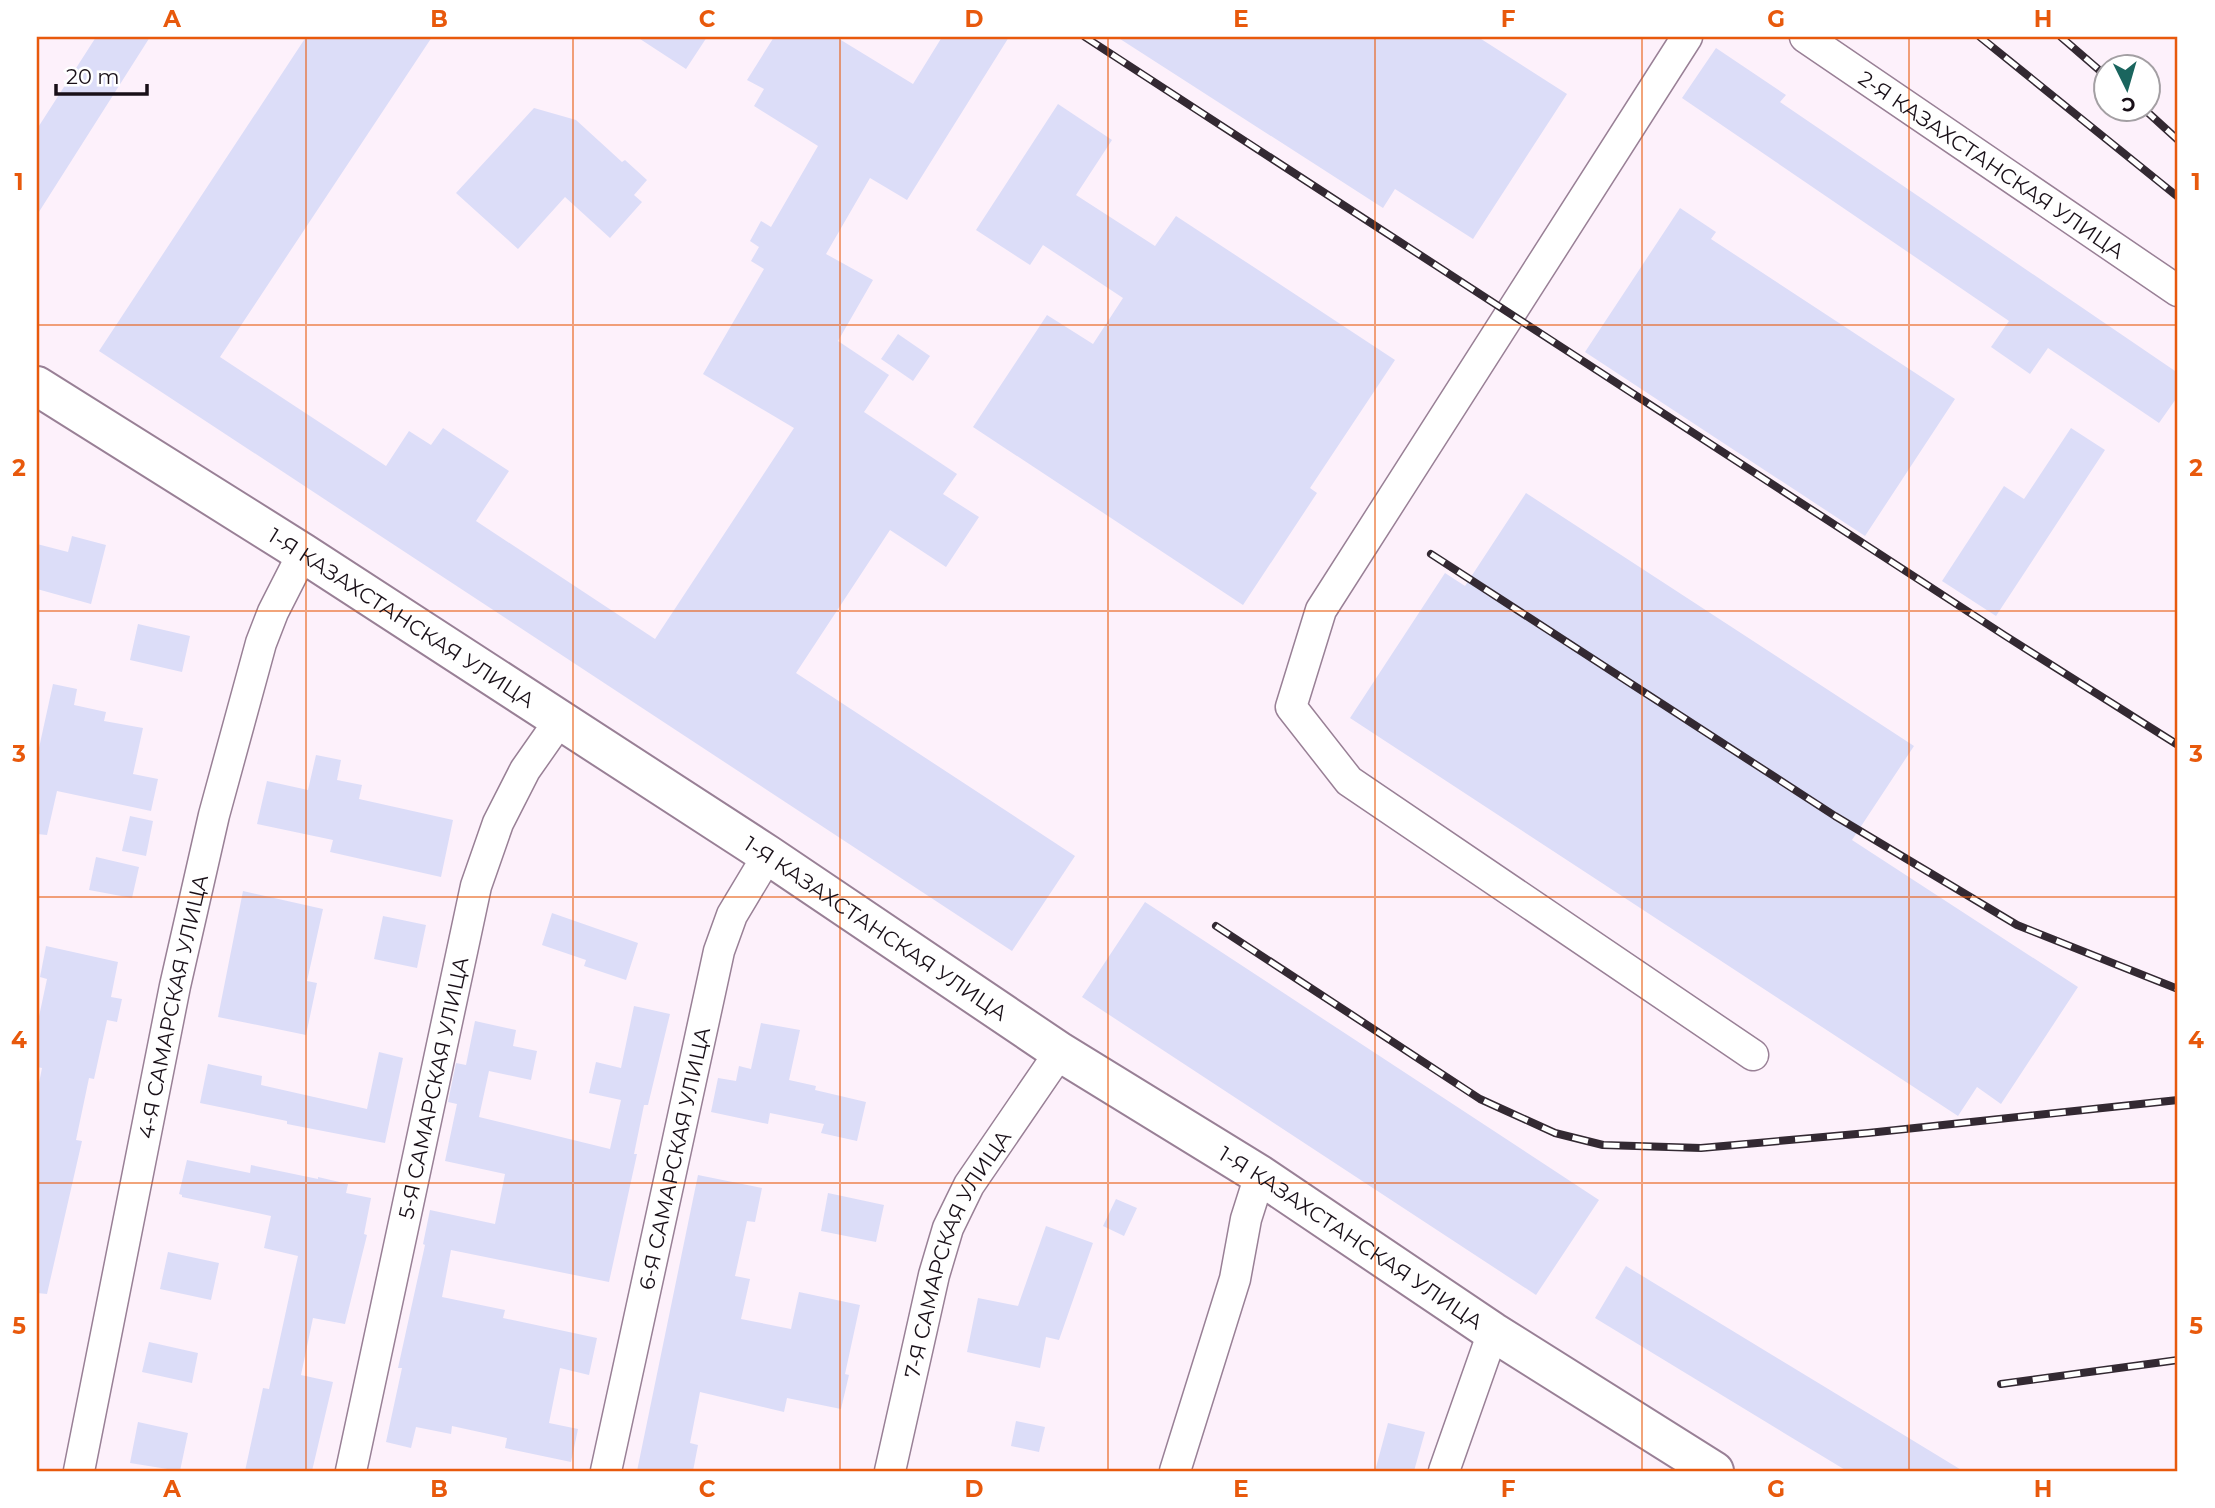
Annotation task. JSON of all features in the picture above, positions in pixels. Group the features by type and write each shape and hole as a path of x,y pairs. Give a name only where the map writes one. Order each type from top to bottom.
{"street":[{"path":"1687,37 1321,610 1291,707 1349,781 1753,1055"},
{"name":"2-Я КАЗАХСТАНСКАЯ УЛИЦА","path":"1805,37 2178,291"},
{"name":"1-Я КАЗАХСТАНСКАЯ УЛИЦА","path":"37,386 303,553 768,855 1060,1052 1260,1175 1493,1332 1714,1471"},
{"name":"4-Я САМАРСКАЯ УЛИЦА","path":"79,1471 172,999 214,815 261,643 273,612 303,553"},
{"name":"5-Я САМАРСКАЯ УЛИЦА","path":"351,1471 476,886 498,823 525,770 560,720"},
{"name":"6-Я САМАРСКАЯ УЛИЦА","path":"606,1471 719,951 732,915 768,855"},
{"name":"7-Я САМАРСКАЯ УЛИЦА","path":"890,1471 934,1275 948,1228 970,1185 1060,1052"},
{"path":"1175,1471 1235,1279 1246,1219 1260,1175"},
{"path":"1444,1471 1493,1332"}],"building":[{"path":"96,37 150,37 37,215 37,129"},
{"path":"306,37 432,37 220,357 386,466 409,431 431,445 443,428 509,471 476,521 655,639 794,428 703,374 764,269 751,261 759,247 750,241 761,221 771,227 818,146 754,106 764,89 747,80 774,37 836,37 913,84 942,37 1009,37 907,200 870,178 826,254 873,280 838,341 889,375 864,412 957,474 943,494 979,517 946,567 890,530 796,673 1075,856 1012,951 99,351"},
{"path":"637,37 707,37 686,69"},
{"path":"1117,37 1478,37 1567,94 1473,239 1395,189 1383,208"},
{"path":"1716,48 1786,95 1780,102 2178,373 2178,396 2159,423 2048,348 2030,374 1991,347 2009,321 1682,98"},
{"path":"1058,104 1112,140 1076,195 1155,246 1176,216 1395,360 1310,488 1317,493 1243,605 973,427 1047,315 1093,344 1123,298 1043,245 1030,265 976,230"},
{"path":"534,108 576,120 622,162 625,160 647,180 634,195 642,202 610,238 565,197 518,249 456,193"},
{"path":"1680,208 1716,232 1711,239 1955,399 1865,536 1585,352"},
{"path":"898,334 930,356 913,381 881,359"},
{"path":"2071,428 2105,450 1996,616 1942,581 2004,486 2024,499"},
{"path":"1526,493 1914,746 1852,840 2078,987 2001,1104 1977,1087 1958,1116 1350,718 1445,573 1465,586"},
{"path":"72,536 106,545 91,604 37,589 37,544 68,552"},
{"path":"138,624 190,636 182,672 130,660"},
{"path":"53,684 77,689 74,705 106,712 104,721 143,728 133,774 158,779 151,811 57,791 47,835 37,834 37,757"},
{"path":"316,755 341,760 337,780 362,785 359,799 453,820 441,877 330,852 333,840 257,824 267,781 308,790"},
{"path":"130,816 153,821 146,856 122,851"},
{"path":"96,857 139,867 132,898 89,890"},
{"path":"243,891 323,909 307,981 317,983 306,1035 218,1017"},
{"path":"1145,902 1599,1200 1536,1295 1082,997"},
{"path":"552,913 638,943 626,980 584,966 586,960 542,945"},
{"path":"383,916 426,925 417,968 374,959"},
{"path":"46,946 118,962 111,997 122,999 117,1022 107,1020 94,1079 89,1078 76,1140 82,1141 47,1294 37,1293 37,1093 42,1068 37,1067 37,1026 47,979 40,977"},
{"path":"634,1006 670,1014 648,1105 644,1105 634,1154 637,1154 609,1282 451,1250 442,1297 505,1310 503,1318 597,1338 589,1375 560,1368 549,1423 578,1429 571,1462 505,1448 507,1438 452,1426 451,1434 416,1427 411,1448 386,1442 430,1210 495,1224 505,1174 445,1161 457,1104 448,1102 456,1063 466,1065 475,1021 516,1030 513,1046 537,1051 531,1080 489,1071 479,1117 610,1149 621,1100 589,1093 596,1062 621,1068"},
{"path":"761,1023 800,1030 789,1080 816,1086 815,1090 866,1102 857,1141 821,1133 824,1124 770,1113 768,1124 711,1112 718,1078 736,1081 739,1066 751,1069"},
{"path":"379,1052 403,1058 385,1143 287,1124 287,1121 200,1103 208,1064 262,1076 261,1085 367,1109"},
{"path":"187,1160 250,1173 251,1165 318,1177 348,1184 346,1193 371,1198 364,1234 367,1235 345,1324 313,1318 301,1375 333,1382 312,1471 245,1471 263,1388 269,1389 298,1256 264,1248 271,1216 182,1197 179,1194"},
{"path":"698,1175 762,1188 755,1222 747,1221 735,1276 750,1279 741,1319 791,1329 799,1292 860,1305 845,1374 849,1375 841,1409 787,1398 784,1412 700,1392 690,1443 698,1445 693,1471 637,1471"},
{"path":"828,1193 884,1205 876,1242 821,1231"},
{"path":"1116,1199 1137,1208 1124,1236 1103,1226"},
{"path":"1046,1226 1093,1243 1059,1340 1046,1337 1040,1368 967,1352 978,1298 1018,1306"},
{"path":"168,1252 219,1263 211,1300 160,1289"},
{"path":"1626,1266 1963,1471 1847,1471 1784,1433 1595,1318"},
{"path":"149,1342 198,1353 192,1383 142,1372"},
{"path":"1016,1421 1045,1427 1039,1452 1011,1446"},
{"path":"138,1422 188,1433 180,1471 130,1463"},
{"path":"1388,1423 1425,1432 1414,1471 1375,1471"}],"railway":[{"path":"1085,37 2004,635 2178,745"},
{"path":"1980,37 2178,197"},
{"path":"2061,37 2092,64"},
{"path":"2158,122 2178,140"},
{"path":"1431,554 1835,816 2017,925 2178,989"},
{"path":"1216,926 1480,1099 1555,1133 1603,1145 1701,1148 2178,1100"},
{"path":"2001,1384 2178,1360"}]}
